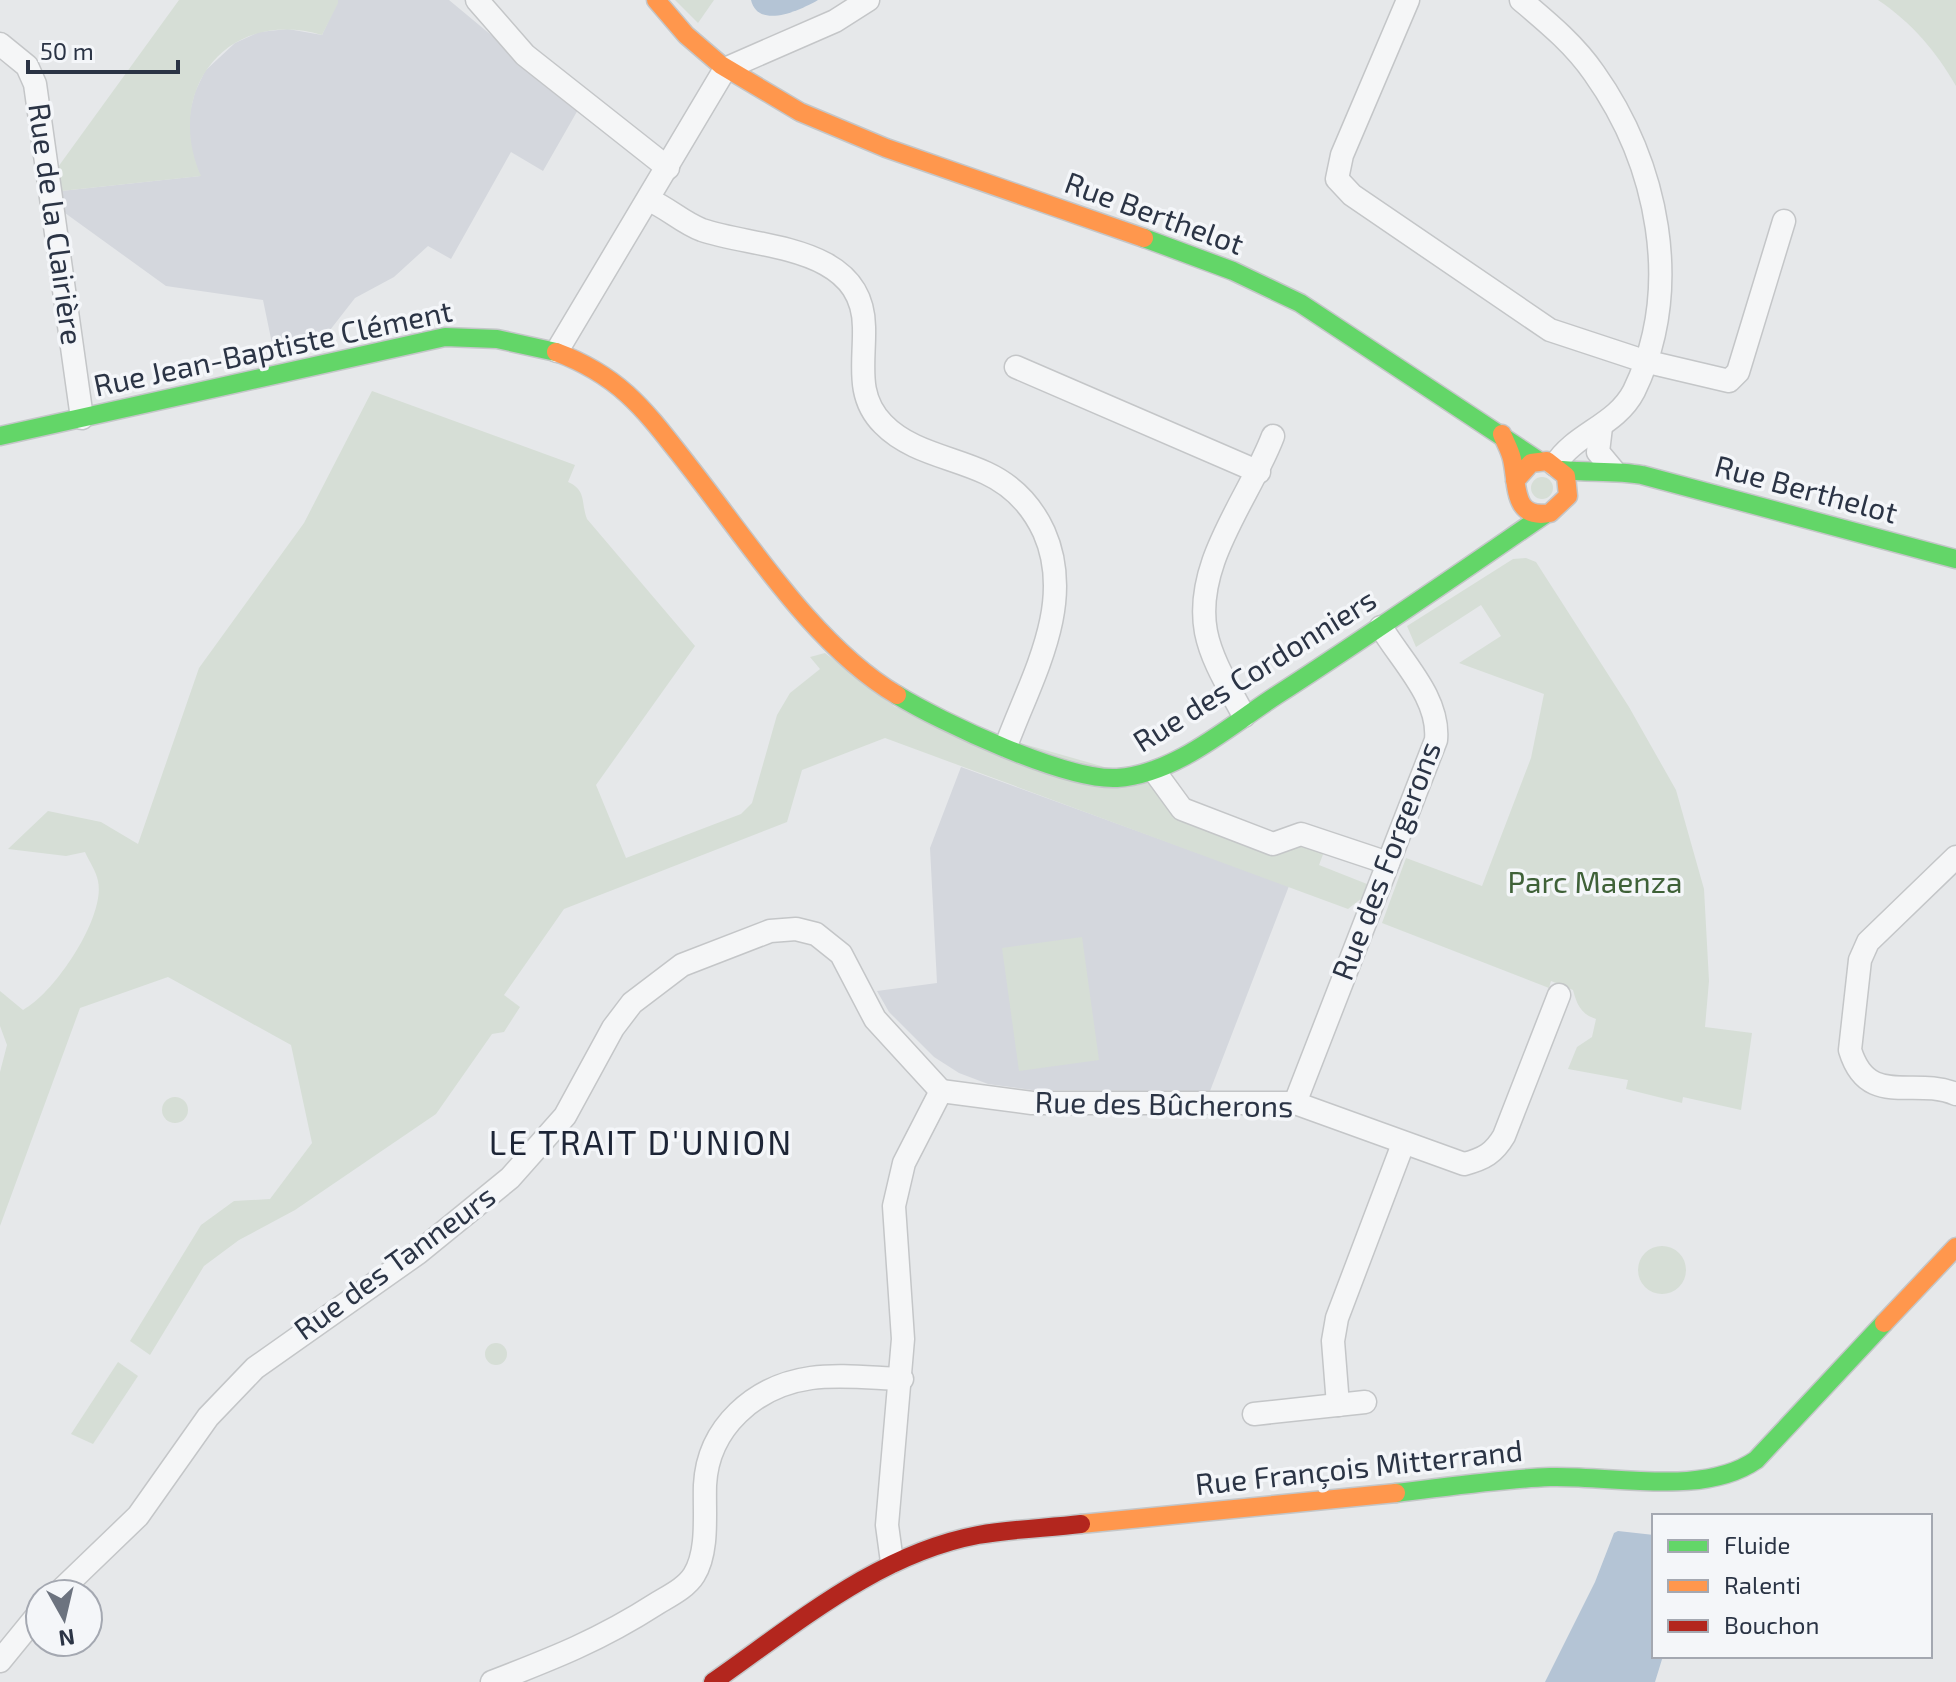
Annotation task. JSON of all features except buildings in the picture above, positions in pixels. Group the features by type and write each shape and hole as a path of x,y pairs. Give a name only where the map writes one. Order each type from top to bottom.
{"street":[{"path":"477,0 525,55 668,168"},
{"name":"Rue Berthelot","path":"656,0 695,45 725,69 788,106 855,137 1185,253 1270,288 1318,313 1552,465 1589,473 1613,470 1642,475 1956,559"},
{"path":"557,351 725,69 835,21 868,0"},
{"path":"1408,0 1342,155 1337,174 1340,183 1352,195 1539,325 1583,343 1644,361 1729,381 1734,378 1784,221"},
{"path":"1505,543 1515,489 1524,467 1552,465 1572,444 1601,427 1633,392 1657,318 1661,254 1655,216 1639,161 1595,73 1573,47 1521,0"},
{"name":"Rue de la Clairière","path":"0,44 27,66 35,84 82,418"},
{"path":"649,200 704,230 809,255 843,277 862,312 865,395 881,422 900,439 988,474 1019,494 1038,520 1050,547 1057,597 1053,620 1006,746"},
{"name":"Rue Jean-Baptiste Clément","path":"0,436 445,337 490,335 557,351"},
{"name":"Rue des Cordonniers","path":"557,351 611,379 635,398 824,637 871,680 938,720 1091,778 1122,778 1155,772 1381,627 1544,515"},
{"path":"1016,367 1259,472"},
{"path":"1601,427 1598,452 1613,470"},
{"path":"1502,434 1512,458 1515,489 1529,511 1544,515 1559,508 1568,496 1568,483 1552,465"},
{"path":"1244,716 1216,663 1206,631 1204,600 1217,552 1259,472 1273,436"},
{"name":"Rue Berthelot","path":"1568,496 1610,477 1642,475"},
{"name":"Rue des Forgerons","path":"1295,1103 1436,740 1438,721 1427,697 1381,627"},
{"path":"1155,772 1182,809 1273,844 1301,834 1388,863"},
{"path":"1956,857 1868,942 1860,960 1850,1050 1854,1064 1873,1085 1897,1088 1922,1086 1956,1094"},
{"name":"Rue des Tanneurs","path":"74,1578 138,1516 208,1417 255,1368 418,1253 510,1178 565,1116 613,1028 632,1003 682,965 770,931 796,929 816,934 841,954 875,1019 941,1091"},
{"name":"Rue des Bûcherons","path":"941,1091 1032,1103 1295,1103 1464,1164 1495,1151 1504,1136 1559,995"},
{"path":"892,1562 887,1525 902,1379 903,1339 894,1206 904,1163 941,1091"},
{"path":"1338,1405 1333,1341 1337,1318 1403,1144"},
{"name":"Rue François Mitterrand","path":"713,1682 813,1610 892,1562 977,1535 1549,1477 1680,1482 1727,1477 1756,1460 1956,1247"},
{"path":"492,1682 606,1636 682,1587 693,1576 700,1561 706,1476 711,1452 720,1432 744,1407 793,1381 814,1378 902,1379"},
{"path":"1254,1414 1365,1402"},
{"path":"0,1661 24,1632"}],"shaded area":[{"path":"338,0 449,0 579,108 543,171 511,152 451,259 428,246 394,277 355,298 316,348 275,358 263,300 166,286 65,213 61,191 200,176 191,151 188,119 195,92 205,71 235,43 259,32 288,29 322,35"},
{"path":"961,767 1289,886 1210,1091 1032,1090 988,1084 959,1073 934,1057 889,1012 877,991 937,983 930,848"}],"green space":[{"path":"179,0 338,0 338,3 322,35 288,29 258,33 232,45 212,63 198,86 191,114 191,144 201,176 61,191 58,167"},
{"path":"675,0 714,0 698,23"},
{"path":"1878,0 1956,0 1956,86 1922,38"},
{"path":"372,391 575,465 568,482 581,493 587,519 695,646 596,785 626,858 741,814 752,803 777,715 790,693 820,669 810,657 825,653 895,707 1150,780 1178,820 1273,856 1305,843 1325,849 1319,865 1367,884 1362,898 1348,909 885,738 802,770 787,822 564,909 504,995 520,1007 504,1032 492,1034 436,1114 295,1210 239,1240 204,1266 150,1355 130,1341 201,1225 234,1201 270,1199 312,1143 291,1045 168,977 80,1008 0,1226 0,1072 7,1045 0,1026 0,991 23,1010 49,988 86,933 98,896 97,877 85,852 66,856 8,849 48,811 101,822 138,844 199,668 304,523"},
{"path":"1542,477 1550,480 1553,488 1550,496 1542,499 1534,496 1531,488 1534,480"},
{"name":"Parc Maenza","path":"1526,558 1536,562 1629,707 1676,790 1704,889 1709,981 1705,1027 1752,1033 1741,1110 1683,1097 1682,1103 1626,1089 1628,1080 1568,1069 1577,1047 1592,1037 1596,1019 1580,1008 1573,990 1551,981 1549,988 1382,923 1406,858 1482,886 1531,758 1544,694 1459,663 1501,636 1481,605 1416,647 1407,626 1513,559"},
{"path":"1082,937 1099,1060 1019,1071 1002,948"},
{"path":"175,1097 184,1101 188,1110 184,1119 175,1123 166,1119 162,1110 166,1101"},
{"path":"1662,1246 1671,1247 1679,1253 1685,1261 1685,1279 1679,1287 1671,1293 1662,1294 1653,1293 1645,1287 1639,1279 1638,1270 1639,1261 1645,1253 1653,1247"},
{"path":"496,1343 507,1354 496,1365 485,1354"},
{"path":"118,1362 138,1376 93,1444 71,1434"}],"water":[{"path":"751,0 818,0 791,12 771,16 755,9"},
{"path":"1614,1533 1652,1535 1652,1658 1662,1658 1655,1682 1545,1682 1595,1582"}],"traffic: fast":[{"path":"1144,238 1233,271 1300,303 1539,461"},
{"path":"0,436 445,337 497,339 556,352"},
{"path":"1562,470 1642,475 1956,559"},
{"path":"897,695 972,734 1067,770 1117,778 1139,775 1201,747 1544,515"},
{"path":"1396,1493 1550,1477 1684,1481 1735,1471 1756,1460 1884,1323"}],"traffic: slow":[{"path":"656,0 686,35 721,65 800,112 886,148 1144,238"},
{"path":"556,352 599,373 632,398 660,429 810,621 867,674 897,695"},
{"path":"1502,434 1511,456 1514,469 1515,479 1517,489 1519,498 1523,506 1538,514 1550,513 1568,496 1566,476 1547,461 1531,463 1515,481"},
{"path":"1884,1323 1956,1247"},
{"path":"1081,1524 1396,1493"}],"traffic: jam":[{"path":"713,1682 838,1594 906,1558 941,1544 978,1535 1081,1524"}],"district":[{"name":"LE TRAIT D'UNION","path":"641,1143"}]}
